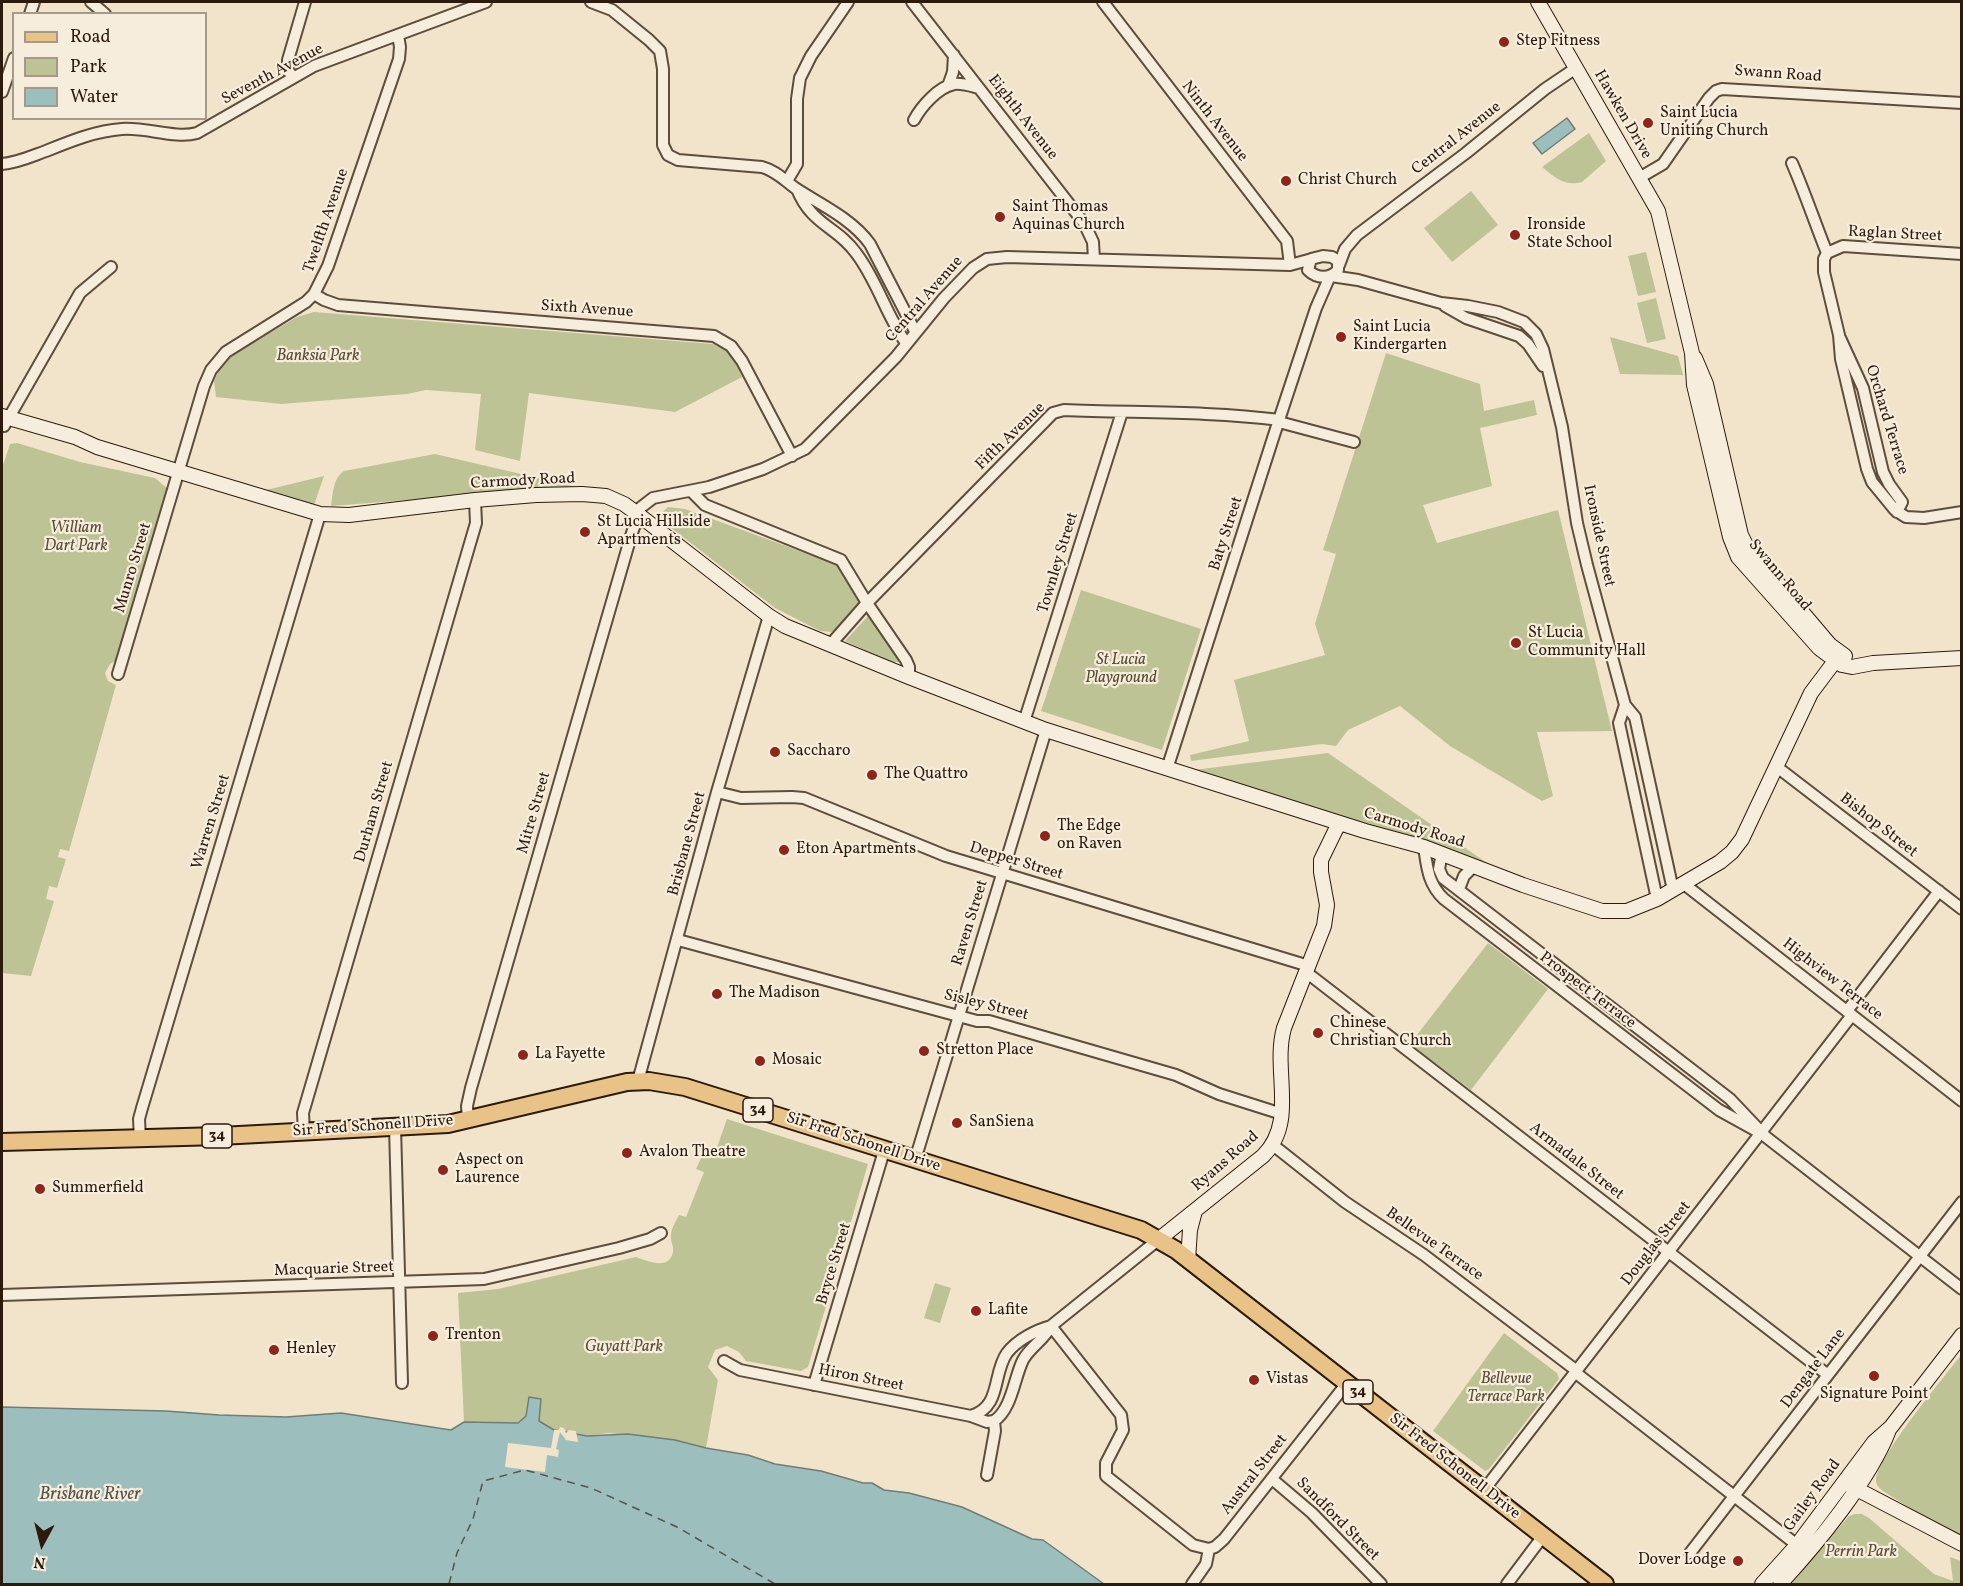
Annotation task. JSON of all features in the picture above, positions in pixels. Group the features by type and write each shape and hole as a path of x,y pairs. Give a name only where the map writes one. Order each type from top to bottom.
{"main road":[{"name":"Sir Fred Schonell Drive","path":"2,1142 304,1132 448,1124 638,1081 662,1082 685,1087 1141,1230 1188,1260 1605,1584"}],"street":[{"path":"91,2 103,12"},
{"path":"293,78 288,70 288,60 305,2"},
{"name":"Seventh Avenue","path":"2,164 26,159 85,135 109,130 140,129 193,134 206,129 314,66 398,35 468,5 486,2"},
{"path":"591,2 612,10 649,40 661,53 663,144 668,155 678,160 762,166 775,172 825,206 866,239 915,331"},
{"path":"787,181 797,165 797,99 800,78 810,57 848,2"},
{"name":"Eighth Avenue","path":"912,2 1084,223 1093,240 1094,259"},
{"name":"Ninth Avenue","path":"1103,2 1287,241 1290,265"},
{"name":"Hawken Drive","path":"1540,2 1639,178"},
{"name":"Twelfth Avenue","path":"179,471 204,386 217,361 226,352 306,302 314,294 328,266 399,59 398,35"},
{"path":"948,86 953,72 954,55"},
{"path":"2,92 12,64"},
{"name":"Central Avenue","path":"638,514 653,498 691,491 763,470 806,449 896,357 950,291 972,268 984,260 998,257 1290,265 1332,254 1345,241 1357,235 1576,68"},
{"path":"914,120 924,103 948,86 960,84 979,88"},
{"name":"Swann Road","path":"1962,103 1722,89 1709,98 1664,164 1639,178 1661,220 1692,353 1706,384 1741,535 1747,548 1832,655 1873,663 1962,658"},
{"name":"Orchard Terrace","path":"1792,163 1807,199 1814,225 1827,253 1824,259 1824,273 1839,335 1863,388 1883,472 1902,502 1897,512 1906,517 1920,519 1962,512"},
{"path":"797,189 811,214 857,254 906,343"},
{"name":"Central Avenue","path":"1290,265 1312,274 1330,276 1336,272 1345,249 1357,235"},
{"name":"Raglan Street","path":"1827,253 1843,246 1962,254"},
{"path":"1325,256 1335,258 1339,265"},
{"path":"1312,259 1308,268 1312,274"},
{"name":"Ironside Street","path":"1339,265 1366,282"},
{"path":"4,421 80,293 111,267"},
{"name":"Baty Street","path":"1312,274 1318,286 1317,308"},
{"name":"Ironside Street","path":"1330,276 1366,282 1441,303 1481,308 1527,323 1539,340 1562,427 1577,522 1604,633 1625,705 1635,717 1678,887"},
{"name":"Baty Street","path":"1167,769 1317,308 1330,276"},
{"name":"Sixth Avenue","path":"314,294 338,305 714,336 731,346 742,361 792,456"},
{"name":"Ironside Street","path":"1441,303 1466,318 1520,337 1530,346 1547,371"},
{"name":"Fifth Avenue","path":"830,645 867,603 1053,413 1064,410 1243,416 1280,421 1354,442"},
{"name":"Townley Street","path":"1024,722 1122,412"},
{"name":"Carmody Road","path":"4,421 72,445 97,447 320,514 349,514 536,495 597,495 614,499 638,514 769,616 785,626 830,645 1046,730 1339,823 1424,847 1523,885 1602,911 1627,911 1641,907 1720,862 1735,849 1832,655"},
{"name":"Munro Street","path":"118,674 179,471"},
{"path":"691,491 705,505 841,560 909,664 909,677"},
{"name":"Durham Street","path":"304,1132 302,1116 476,523 475,500"},
{"name":"Warren Street","path":"140,1138 142,1108 320,514"},
{"name":"Mitre Street","path":"468,1120 467,1106 473,1080 638,514"},
{"name":"Brisbane Street","path":"638,1081 717,792 769,616"},
{"name":"Ironside Street","path":"1625,705 1619,723 1657,899"},
{"name":"Raven Street","path":"915,1160 1046,730"},
{"name":"Bishop Street","path":"1777,766 1962,909"},
{"name":"Depper Street","path":"717,792 741,798 804,798 946,856 1307,969"},
{"name":"Ryans Road","path":"972,1416 989,1406 1004,1359 1009,1351 1035,1331 1051,1326 1263,1156 1273,1145 1280,1128 1282,1113 1280,1042 1324,926 1327,913 1322,860 1339,823"},
{"name":"Prospect Terrace","path":"1424,847 1429,876 1434,888 1444,899 1719,1110 1762,1134 1962,1289"},
{"name":"Prospect Terrace","path":"1442,853 1440,874 1730,1099 1762,1134"},
{"path":"1459,889 1464,876 1474,866"},
{"name":"Highview Terrace","path":"1678,887 1850,1013 1962,1101"},
{"name":"Douglas Street","path":"1484,1490 1762,1134 1939,891"},
{"name":"Sisley Street","path":"678,940 977,1021 989,1021 1069,1042 1176,1075 1219,1094 1282,1113"},
{"name":"Armadale Street","path":"1307,969 1827,1375"},
{"path":"395,1127 402,1383"},
{"name":"Bellevue Terrace","path":"1273,1145 1346,1202 1424,1255 1797,1545"},
{"name":"Bryce Street","path":"814,1385 884,1151"},
{"name":"Dengate Lane","path":"1690,1553 1962,1203"},
{"path":"1188,1260 1190,1230 1195,1211"},
{"name":"Macquarie Street","path":"2,1295 484,1279 619,1248 662,1233"},
{"path":"1051,1326 1121,1415 1123,1430 1106,1463 1106,1476 1193,1545 1209,1549"},
{"name":"Ryans Road","path":"987,1475 995,1431 994,1421 1005,1407 1024,1359 1045,1337 1051,1326"},
{"name":"Gailey Road","path":"1762,1584 1882,1448 1891,1426 1962,1335"},
{"name":"Hiron Street","path":"724,1361 737,1370 972,1416 987,1422 994,1421"},
{"name":"Austral Street","path":"1192,1584 1206,1564 1209,1549 1224,1539 1347,1383"},
{"name":"Sandford Street","path":"1272,1479 1312,1513 1381,1584"},
{"path":"1850,1485 1962,1544"},
{"name":"Gailey Road","path":"1780,1584 1799,1564 1850,1485"},
{"path":"1507,1584 1544,1536"}],"green space":[{"path":"1589,133 1606,161 1582,182 1565,182 1542,167"},
{"path":"1471,191 1498,225 1452,262 1424,228"},
{"path":"1646,252 1656,292 1638,296 1628,256"},
{"path":"1656,298 1666,339 1647,343 1637,303"},
{"name":"Banksia Park","path":"314,312 713,344 731,353 742,377 675,412 529,393 520,461 475,450 481,394 426,390 407,394 281,404 216,397 214,381 222,364 236,353 297,317"},
{"path":"1610,337 1678,356 1683,375 1620,374"},
{"path":"1386,353 1480,384 1484,411 1534,400 1537,415 1480,428 1492,486 1423,505 1437,543 1558,510 1612,731 1537,732 1553,796 1542,801 1450,746 1400,706 1348,730 1336,746 1322,744 1191,761 1190,755 1249,741 1234,680 1325,655 1315,624 1336,554 1323,550"},
{"name":"William Dart Park","path":"17,443 80,462 155,478 169,490 117,660 110,664 105,673 108,681 116,685 69,851 60,849 58,857 66,859 57,888 49,886 46,899 54,901 31,976 2,973 2,468 10,444"},
{"path":"435,454 577,487 331,506 336,482 344,471"},
{"path":"324,476 314,505 262,491"},
{"path":"668,507 685,509 838,565 860,604 832,632 820,631 775,608 657,517"},
{"name":"St Lucia Playground","path":"1081,590 1201,629 1162,750 1041,711"},
{"path":"868,616 901,662 891,662 845,641"},
{"path":"1328,753 1487,863 1194,770"},
{"path":"1488,943 1548,989 1471,1090 1410,1044"},
{"name":"Guyatt Park","path":"727,1119 868,1164 808,1367 801,1371 746,1361 739,1352 727,1346 715,1350 708,1367 718,1380 706,1448 675,1440 609,1433 587,1436 554,1430 539,1421 529,1397 526,1416 518,1423 464,1422 458,1293 498,1289 636,1257 658,1263 667,1261 673,1252 671,1235 673,1226 679,1215 686,1217 704,1172 696,1169 702,1156 706,1153 715,1153"},
{"path":"935,1283 951,1288 940,1323 924,1318"},
{"name":"Bellevue Terrace Park","path":"1504,1333 1557,1373 1559,1379 1489,1469 1485,1471 1433,1431"},
{"path":"1961,1355 1961,1535 1935,1524 1883,1491 1876,1480 1879,1469 1899,1436"},
{"name":"Perrin Park","path":"1862,1514 1869,1518 1934,1574 1953,1581 1950,1557 1961,1561 1961,1584 1791,1584 1849,1516"}],"water":[{"path":"1567,118 1575,129 1542,154 1533,143"},
{"name":"Brisbane River","path":"529,1397 541,1399 539,1421 554,1430 587,1436 628,1434 675,1440 748,1455 775,1464 821,1471 863,1483 872,1483 884,1490 909,1493 962,1507 1032,1539 1043,1540 1104,1584 2,1584 2,1407 286,1417 341,1413 451,1430 464,1422 518,1423 526,1416"}],"pier":[{"path":"560,1427 564,1428 566,1433 569,1430 576,1431 578,1442 566,1440 560,1432 556,1449 559,1450 558,1457 547,1455 545,1472 505,1467 508,1443 551,1448 554,1430 559,1430"}],"ferry route":[{"path":"449,1584 457,1553 473,1519 483,1481 525,1470 591,1488 677,1527 775,1584"}],"place":[{"name":"Step Fitness","path":"1504,42"},
{"name":"Saint Lucia Uniting Church","path":"1648,123"},
{"name":"Christ Church","path":"1286,181"},
{"name":"Saint Thomas Aquinas Church","path":"1000,217"},
{"name":"Ironside State School","path":"1515,235"},
{"name":"Saint Lucia Kindergarten","path":"1341,337"},
{"name":"St Lucia Hillside Apartments","path":"585,532"},
{"name":"St Lucia Community Hall","path":"1516,643"},
{"name":"Saccharo","path":"775,752"},
{"name":"The Quattro","path":"872,775"},
{"name":"The Edge on Raven","path":"1045,836"},
{"name":"Eton Apartments","path":"784,850"},
{"name":"The Madison","path":"717,994"},
{"name":"Chinese Christian Church","path":"1318,1033"},
{"name":"Stretton Place","path":"924,1051"},
{"name":"La Fayette","path":"523,1055"},
{"name":"Mosaic","path":"760,1061"},
{"name":"SanSiena","path":"957,1123"},
{"name":"Avalon Theatre","path":"627,1153"},
{"name":"Aspect on Laurence","path":"443,1170"},
{"name":"Summerfield","path":"40,1189"},
{"name":"Lafite","path":"976,1311"},
{"name":"Trenton","path":"433,1336"},
{"name":"Henley","path":"274,1350"},
{"name":"Signature Point","path":"1874,1376"},
{"name":"Vistas","path":"1254,1380"},
{"name":"Dover Lodge","path":"1738,1561"}]}
